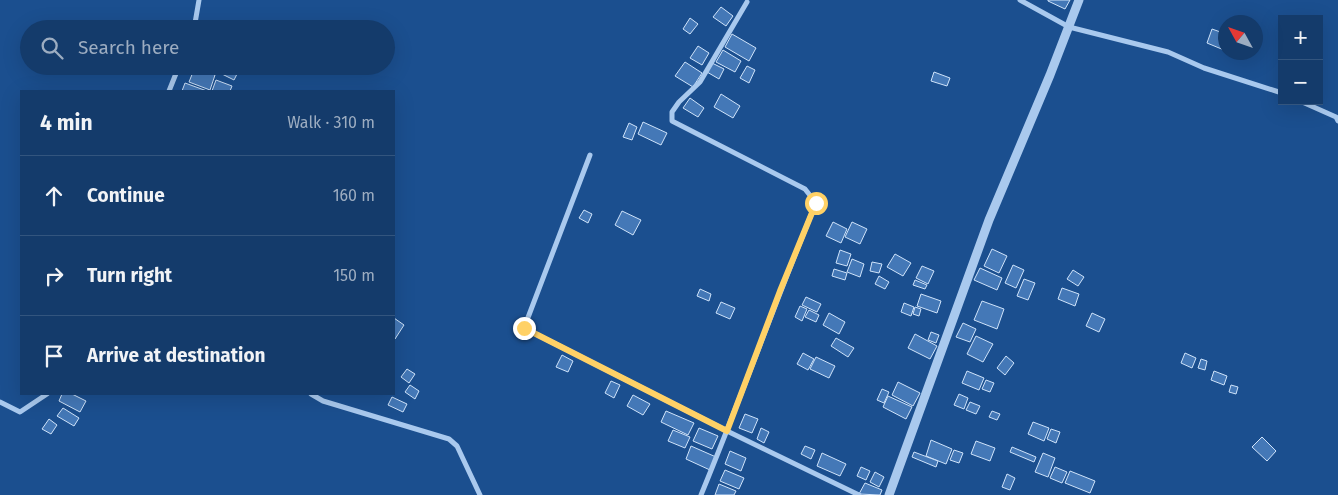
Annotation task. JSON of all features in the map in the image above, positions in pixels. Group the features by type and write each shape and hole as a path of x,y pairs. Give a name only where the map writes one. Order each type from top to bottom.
{"street":[{"path":"196,20 199,0"},
{"path":"1020,0 1069,27 1168,52 1204,68 1278,92"},
{"path":"889,495 989,220 1079,0"},
{"path":"701,495 816,203 805,189 672,121 672,112 679,102 700,82 747,2"},
{"path":"169,90 175,75"},
{"path":"1309,105 1336,117 1338,121"},
{"path":"590,155 524,328 727,431 859,495"},
{"path":"0,402 20,412 46,395"},
{"path":"313,395 323,401 449,439 458,446 480,495"}],"building":[{"path":"1048,0 1070,0 1065,9"},
{"path":"721,7 733,16 726,26 713,17"},
{"path":"690,18 698,24 690,34 683,29"},
{"path":"1212,29 1218,31 1218,48 1207,43"},
{"path":"732,34 756,48 749,61 725,47"},
{"path":"698,46 709,53 702,65 690,58"},
{"path":"723,50 741,61 735,72 716,62"},
{"path":"685,62 702,73 693,87 675,76"},
{"path":"712,63 724,69 719,79 707,72"},
{"path":"747,66 755,70 749,83 740,78"},
{"path":"934,72 950,78 947,86 931,81"},
{"path":"192,75 215,75 210,90 189,82"},
{"path":"224,75 236,75 234,80"},
{"path":"216,80 232,86 230,90 212,90"},
{"path":"185,83 204,90 182,90"},
{"path":"721,94 740,106 733,118 714,107"},
{"path":"690,98 704,108 698,117 683,108"},
{"path":"643,122 667,133 661,145 638,134"},
{"path":"629,123 637,127 632,140 623,137"},
{"path":"584,210 592,214 588,223 579,218"},
{"path":"622,211 641,220 633,235 615,225"},
{"path":"833,222 847,229 841,243 826,236"},
{"path":"852,222 867,229 860,244 845,237"},
{"path":"992,249 1007,256 999,273 984,266"},
{"path":"840,250 851,254 847,266 836,263"},
{"path":"895,254 911,263 903,276 887,267"},
{"path":"852,259 864,264 860,277 847,272"},
{"path":"872,262 882,264 879,273 870,271"},
{"path":"1013,265 1024,270 1016,288 1005,283"},
{"path":"922,266 934,271 928,284 916,278"},
{"path":"980,268 1002,278 997,290 974,280"},
{"path":"834,269 847,273 845,280 832,276"},
{"path":"1073,270 1084,277 1078,286 1067,279"},
{"path":"879,276 889,282 885,289 875,284"},
{"path":"1024,279 1035,283 1028,300 1017,296"},
{"path":"915,280 927,285 925,289 913,285"},
{"path":"1062,288 1079,294 1075,306 1058,299"},
{"path":"700,289 711,294 709,301 697,296"},
{"path":"921,294 941,301 937,313 917,306"},
{"path":"806,297 821,304 817,312 802,305"},
{"path":"982,301 1004,309 997,329 974,320"},
{"path":"721,302 735,308 730,319 716,313"},
{"path":"904,303 914,307 911,316 901,312"},
{"path":"800,306 807,309 802,321 795,317"},
{"path":"915,307 921,309 919,316 913,314"},
{"path":"809,310 819,315 816,322 805,317"},
{"path":"829,313 845,322 839,334 823,325"},
{"path":"1092,313 1105,319 1099,332 1086,326"},
{"path":"395,319 404,325 395,339"},
{"path":"963,323 976,329 970,342 956,337"},
{"path":"931,332 939,335 936,343 928,340"},
{"path":"915,334 937,346 930,359 908,348"},
{"path":"976,336 993,344 983,362 967,354"},
{"path":"836,338 854,348 848,357 831,346"},
{"path":"803,353 814,359 808,370 797,364"},
{"path":"1185,353 1196,358 1192,368 1181,363"},
{"path":"562,355 573,361 568,372 556,367"},
{"path":"1006,356 1014,363 1005,375 997,368"},
{"path":"816,357 835,366 829,378 810,369"},
{"path":"1201,359 1207,361 1205,370 1198,368"},
{"path":"407,369 415,374 409,383 401,377"},
{"path":"967,371 984,378 979,390 962,383"},
{"path":"1214,371 1227,376 1224,385 1211,380"},
{"path":"986,380 994,383 990,392 982,389"},
{"path":"611,381 620,385 614,398 605,393"},
{"path":"898,382 920,393 913,406 892,395"},
{"path":"410,385 419,391 415,399 405,392"},
{"path":"1231,385 1238,387 1236,394 1229,392"},
{"path":"882,389 889,392 884,403 877,400"},
{"path":"959,394 968,398 964,409 954,405"},
{"path":"62,395 74,395 86,401 80,412 59,401"},
{"path":"633,395 650,404 643,415 627,406"},
{"path":"888,396 912,407 906,419 883,407"},
{"path":"392,397 407,404 403,412 388,405"},
{"path":"970,402 980,406 976,414 966,410"},
{"path":"63,408 79,418 74,426 57,416"},
{"path":"666,411 694,423 688,435 661,422"},
{"path":"992,411 1000,414 997,420 989,417"},
{"path":"745,414 758,419 752,433 739,428"},
{"path":"49,419 57,425 51,434 42,429"},
{"path":"1033,422 1049,428 1044,441 1028,434"},
{"path":"699,428 718,436 712,449 693,441"},
{"path":"761,428 769,432 764,443 757,439"},
{"path":"1051,429 1060,432 1056,443 1047,439"},
{"path":"673,430 690,437 685,448 668,441"},
{"path":"1262,437 1276,451 1267,461 1252,447"},
{"path":"931,440 952,449 946,464 926,456"},
{"path":"976,441 995,448 990,461 971,454"},
{"path":"691,446 716,457 710,470 686,459"},
{"path":"805,446 815,450 811,459 801,454"},
{"path":"1012,447 1036,457 1034,462 1010,452"},
{"path":"954,450 963,453 959,463 950,460"},
{"path":"730,451 746,458 741,471 725,464"},
{"path":"914,452 938,461 936,467 912,457"},
{"path":"822,453 846,464 840,476 817,466"},
{"path":"1043,453 1055,458 1048,477 1035,472"},
{"path":"861,467 870,471 866,480 857,476"},
{"path":"1055,467 1067,472 1062,483 1050,478"},
{"path":"725,470 744,478 739,489 720,481"},
{"path":"1070,471 1095,481 1090,493 1065,483"},
{"path":"875,472 884,477 879,487 870,482"},
{"path":"1007,474 1015,478 1010,490 1002,487"},
{"path":"865,483 882,490 880,495 859,494"},
{"path":"719,484 736,491 734,495 715,495"}],"route":[{"path":"524,328 727,431 780,291 816,203"}]}
